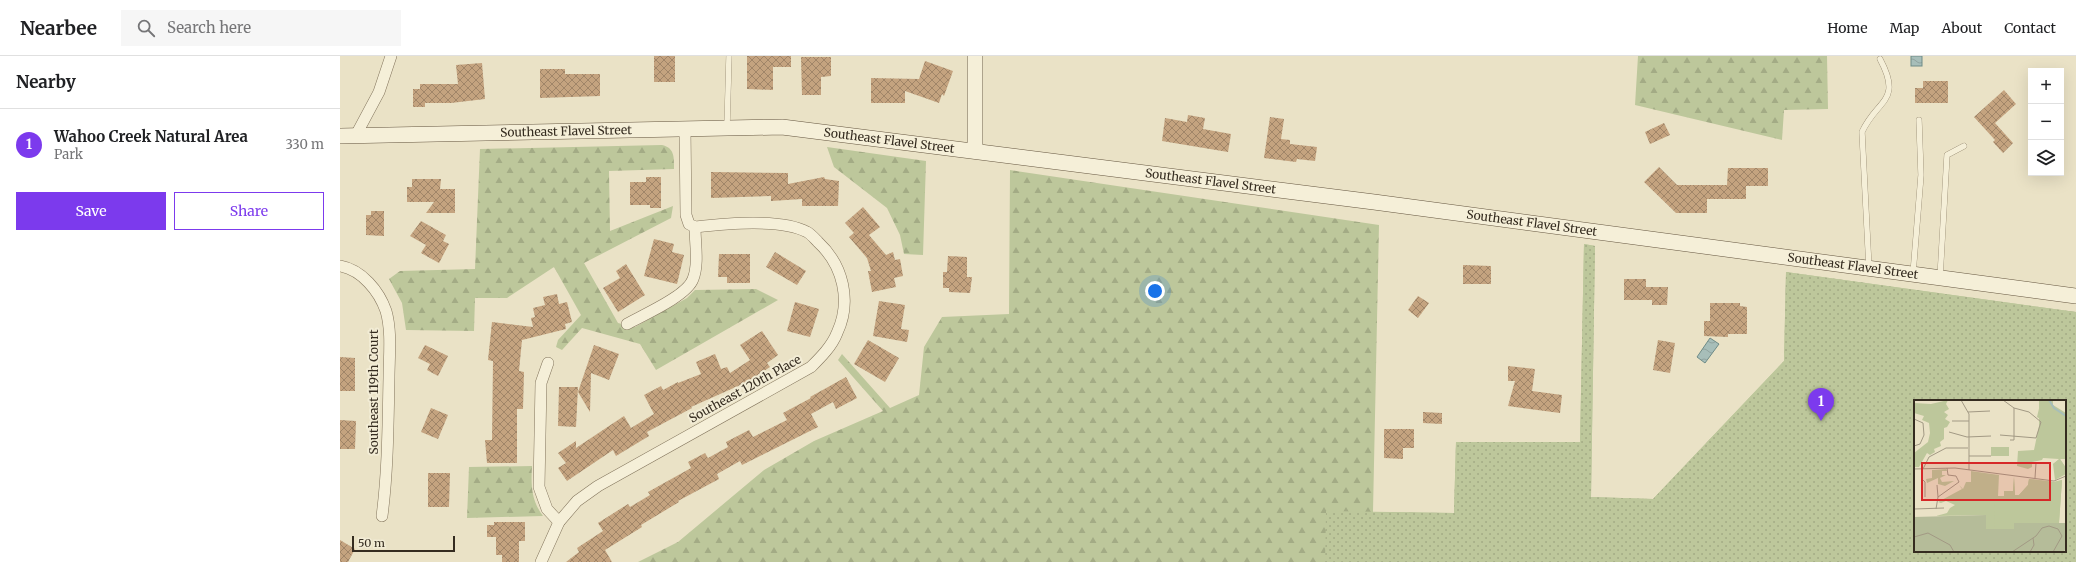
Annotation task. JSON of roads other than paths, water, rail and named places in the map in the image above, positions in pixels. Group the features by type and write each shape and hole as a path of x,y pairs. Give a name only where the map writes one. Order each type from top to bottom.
{"street":[{"path":"356,135 379,92 391,56"},
{"path":"975,56 975,151"},
{"name":"Southeast Flavel Street","path":"340,136 769,126 799,128 2076,296"},
{"path":"627,324 681,294 690,285 695,268 695,227 689,224 686,215 685,129"},
{"name":"Southeast 120th Place","path":"541,562 559,522 578,501 598,486 811,367 822,356 837,335 844,307 844,287 837,266 828,252 807,232 780,224 695,227"},
{"name":"Southeast 119th Court","path":"340,266 367,280 378,293 386,312 389,337 387,478 382,516"},
{"path":"548,363 541,383 539,487 547,509 559,522"}],"lane":[{"path":"727,127 729,56"},
{"path":"1869,268 1862,132 1866,123 1888,96 1889,84 1886,71 1880,59"},
{"path":"1913,274 1920,176 1919,120"},
{"path":"1940,278 1947,155 1964,146"}],"water":[{"path":"1911,56 1922,56 1922,66 1911,66"},
{"path":"1710,338 1719,344 1705,363 1697,357"}],"place":[{"name":"Wahoo Creek Natural Area","path":"1821,421"}]}
